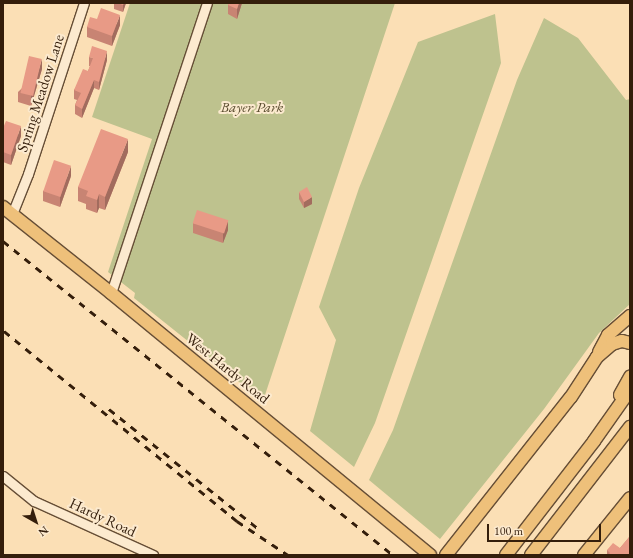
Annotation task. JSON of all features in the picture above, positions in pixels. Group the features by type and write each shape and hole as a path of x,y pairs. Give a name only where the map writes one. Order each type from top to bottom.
{"main road":[{"name":"West Hardy Road","path":"7,211 111,293 430,555"},
{"path":"446,555 571,397 597,357 608,335 630,316"},
{"path":"597,357 612,344 622,341 630,343"},
{"path":"594,441 630,377"},
{"path":"508,553 594,441 630,390"},
{"path":"531,555 630,427"},
{"path":"584,555 630,498"}],"street":[{"name":"Spring Meadow Lane","path":"7,211 28,174 84,3"},
{"path":"111,293 207,3"},
{"name":"Hardy Road","path":"3,476 34,501 153,555"}],"green space":[{"name":"Bayer Park","path":"130,3 395,3 263,401 134,298 135,293 108,272 152,139 92,117"},
{"path":"495,14 501,63 375,423 354,467 310,431 336,340 319,307 359,188 418,42"},
{"path":"544,18 578,38 626,100 630,99 630,304 599,333 544,409 440,539 369,480 393,430 517,80"}],"building":[{"path":"229,3 239,3 237,9 228,5"},
{"path":"101,8 120,15 112,36 87,27 90,17 97,19"},
{"path":"92,46 107,51 99,82 94,80 82,109 75,105 81,93 74,90 83,69 88,71 93,58 89,57"},
{"path":"29,56 42,59 33,96 20,93"},
{"path":"6,121 21,126 11,155 3,152 3,128"},
{"path":"101,129 128,139 105,197 99,194 97,200 86,196 88,191 78,187"},
{"path":"54,160 71,166 60,197 43,191"},
{"path":"307,187 312,197 304,202 299,192"},
{"path":"197,210 228,220 224,234 193,223"},
{"path":"630,536 630,555 608,555 610,553 607,550 613,543 620,548"}],"railway":[{"path":"3,241 393,555"},
{"path":"4,331 237,521 288,555"},
{"path":"109,409 260,530"}]}
